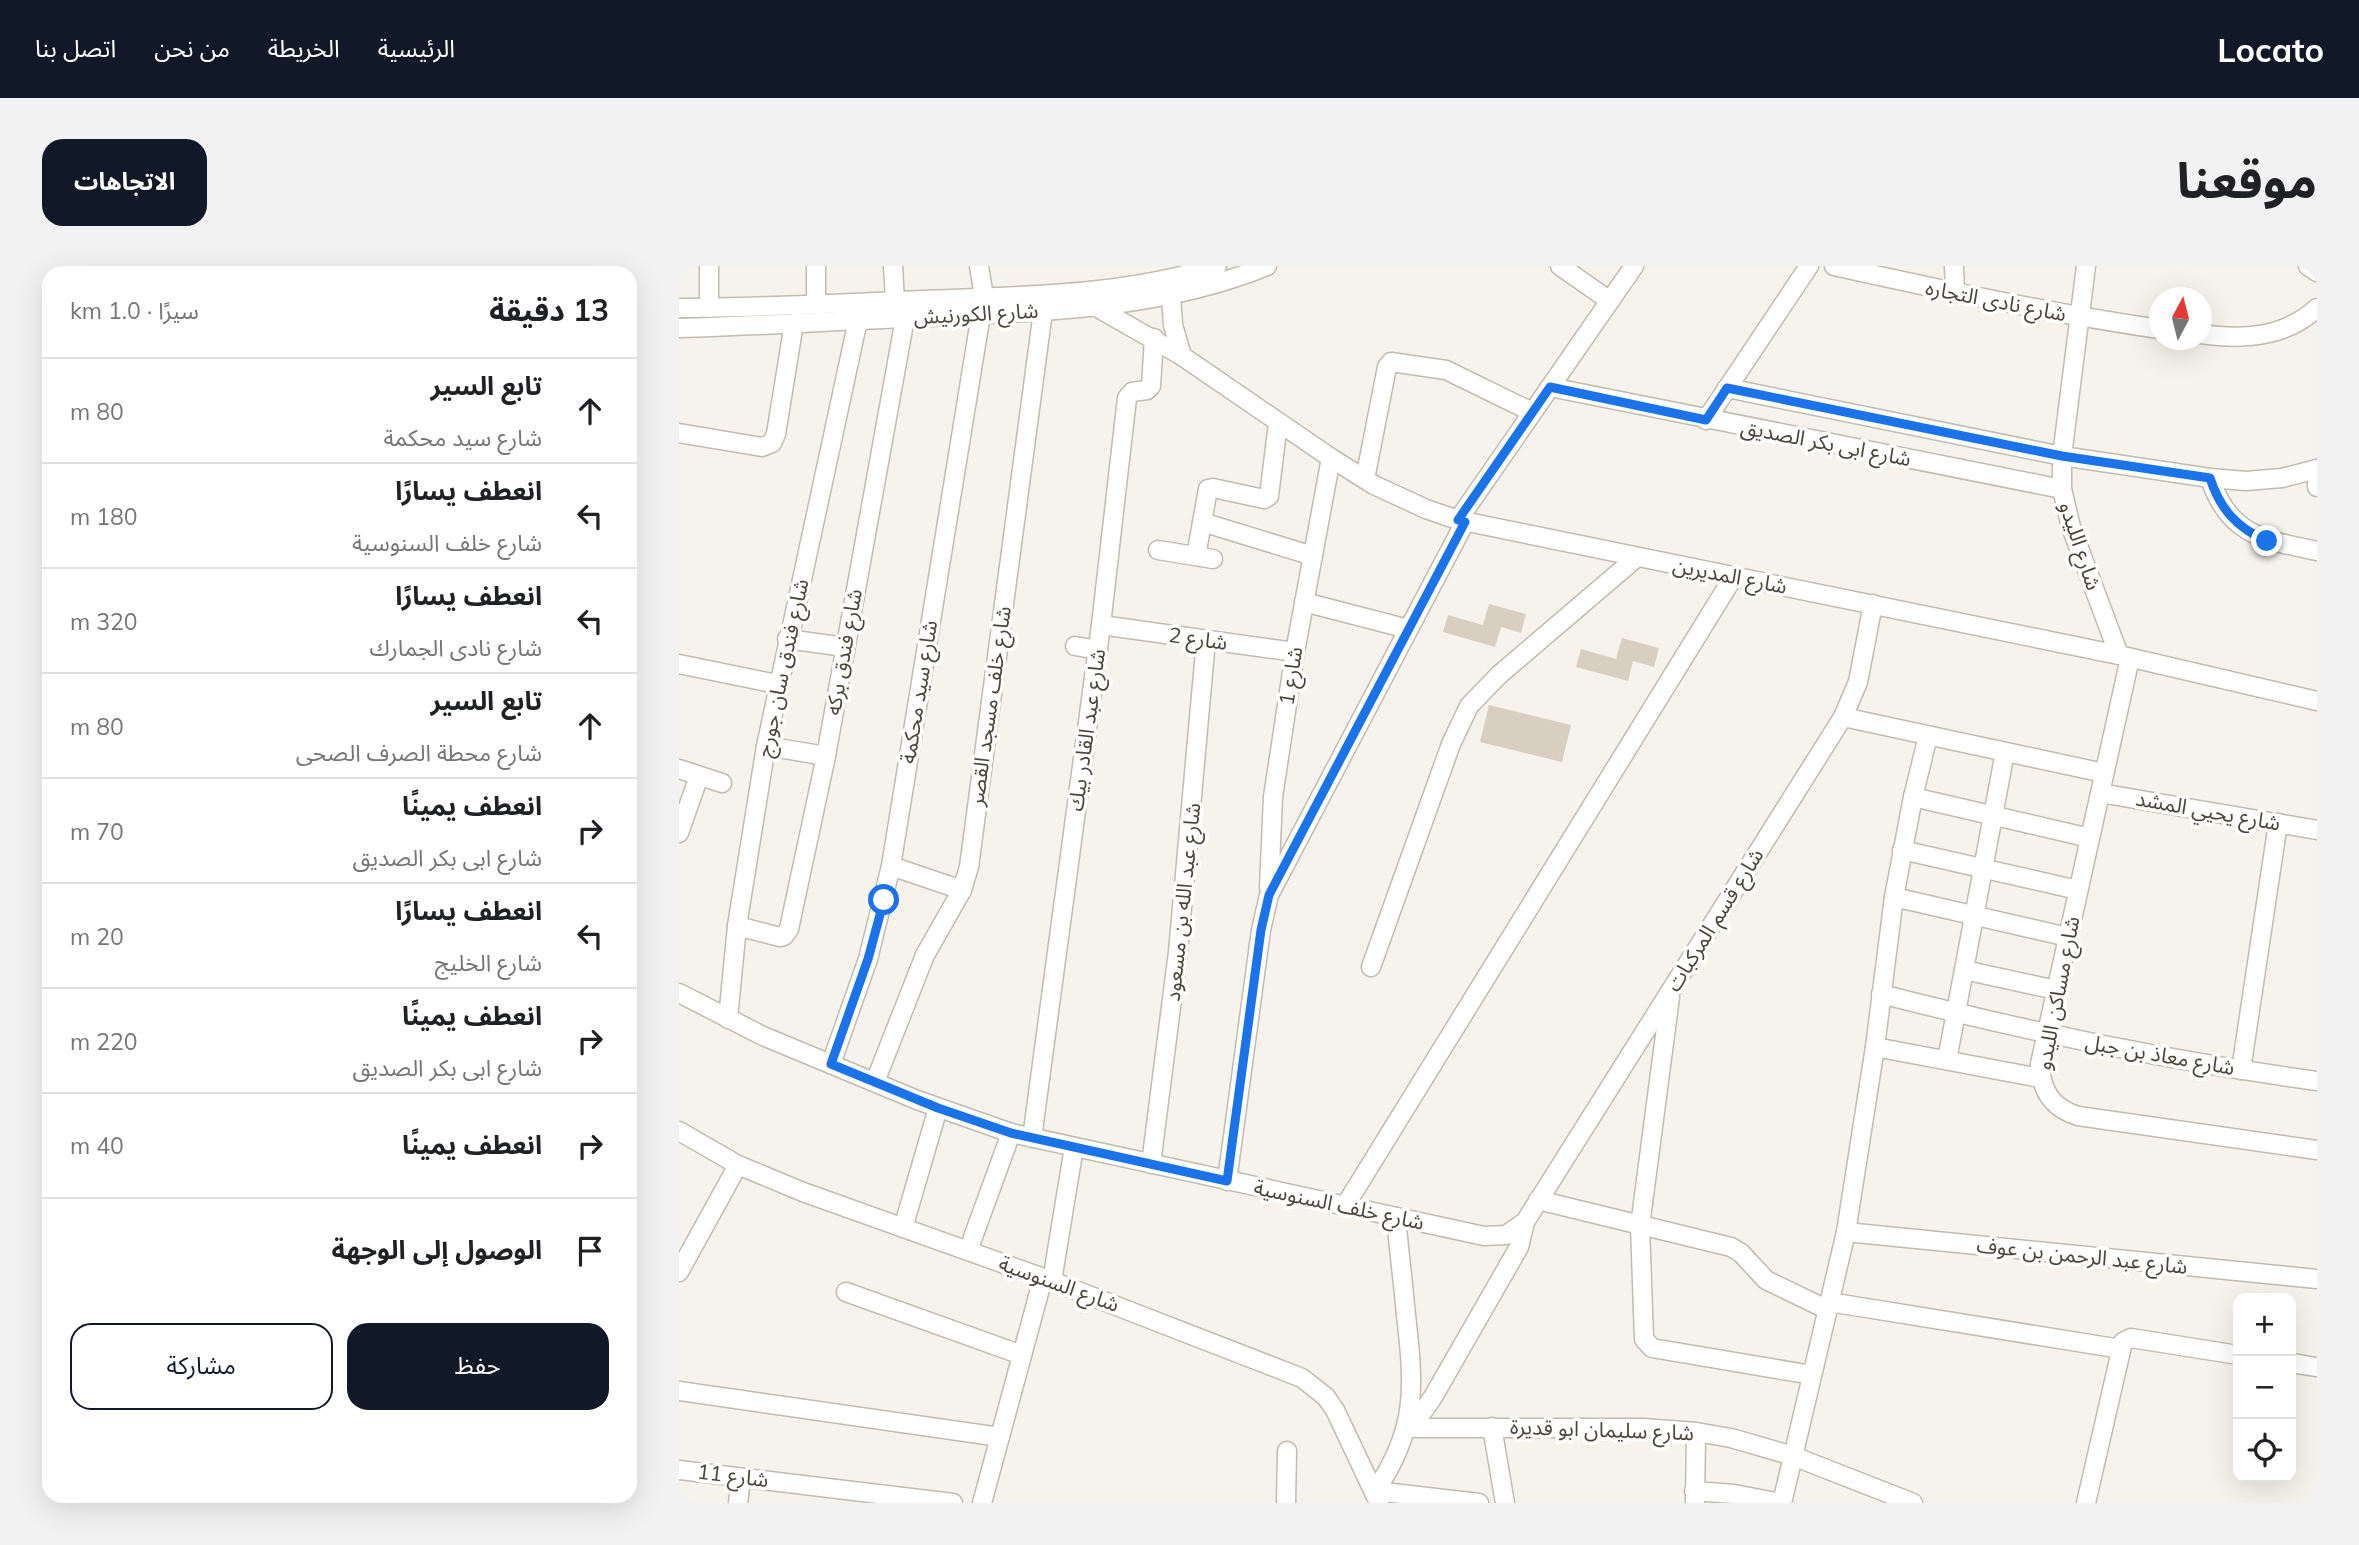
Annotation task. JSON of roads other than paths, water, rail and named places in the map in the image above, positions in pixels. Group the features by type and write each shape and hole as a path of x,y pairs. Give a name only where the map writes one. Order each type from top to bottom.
{"street":[{"path":"709,266 709,308"},
{"path":"816,266 816,304"},
{"path":"894,266 895,301"},
{"name":"شارع سيد محكمة","path":"831,1064 868,959 891,866 982,306 979,266"},
{"name":"شارع الكورنيش","path":"679,331 905,318 1127,287 1190,275 1217,266"},
{"name":"شارع الكورنيش","path":"679,308 895,301 1043,311 1096,307 1171,296 1267,266"},
{"path":"1560,266 1610,301"},
{"path":"1227,1181 1261,930 1269,895 1408,629 1461,521 1532,412 1634,266"},
{"path":"1706,420 1809,266"},
{"name":"شارع نادى التجاره","path":"1834,266 2079,317 2149,327"},
{"path":"1954,266 1955,293"},
{"name":"شارع الليدو","path":"2086,266 2062,456 2062,489 2071,527 2124,657"},
{"path":"2308,266 2317,272"},
{"path":"1171,296 1173,326 1182,356"},
{"name":"شارع المديرين","path":"1096,307 1182,356 1365,480 1400,498 1461,521 1873,604 2317,701"},
{"path":"2212,335 2245,338 2268,335 2290,327 2317,308"},
{"name":"شارع خلف مسجد القصر","path":"875,1082 925,955 962,890 969,867 1043,311"},
{"name":"شارع فندق بركه","path":"737,926 780,937 787,933 826,756 905,318"},
{"name":"شارع فندق سان جورج","path":"728,1019 737,926 777,684 858,320"},
{"path":"679,433 762,447 772,443 776,434 794,323"},
{"name":"شارع عبد القادر بيك","path":"1032,1138 1098,650 1127,398 1132,392 1147,390 1151,386 1154,338"},
{"path":"1365,480 1387,366 1391,362 1445,370 1532,412"},
{"name":"شارع ابى بكر الصديق","path":"1550,387 2062,489"},
{"name":"شارع ابى بكر الصديق","path":"1727,388 2062,456 2210,478 2246,481 2282,478 2317,469"},
{"path":"1158,550 1204,557 1202,522 1206,494 1210,488 1261,499 1269,496 1279,422"},
{"name":"شارع 1","path":"1269,895 1273,797 1294,652 1331,458"},
{"path":"2317,469 2317,488"},
{"path":"2210,478 2215,495 2224,510 2251,534 2267,541 2317,551"},
{"path":"1202,522 1313,556"},
{"path":"1371,967 1451,744 1469,706 1499,674 1636,558"},
{"path":"1345,1206 1734,576"},
{"path":"1304,602 1408,629"},
{"name":"شارع قسم المركبات","path":"1406,1428 1421,1414 1433,1397 1519,1247 1525,1222 1538,1200 1843,716 1858,682 1873,604"},
{"name":"شارع 2","path":"1101,625 1294,652"},
{"path":"787,639 845,647"},
{"name":"شارع عبد الله بن مسعود","path":"1151,1164 1185,887 1206,640"},
{"path":"1075,646 1098,650"},
{"name":"شارع مساكن الليدو","path":"2124,657 2104,773 2040,1064 2040,1078 2049,1099 2057,1107 2078,1116 2317,1150"},
{"path":"679,664 777,684"},
{"path":"1843,716 2104,773"},
{"path":"1696,1432 1695,1497 1734,1494 1781,1503 1846,1232 1875,1047 1894,897 1928,736"},
{"path":"766,746 826,756"},
{"path":"1947,1060 2005,752"},
{"path":"679,769 722,783"},
{"path":"679,833 699,776"},
{"name":"شارع يحيي المشد","path":"2100,793 2317,830"},
{"path":"1913,797 2090,838"},
{"path":"2241,1070 2278,823"},
{"path":"1902,850 2078,890"},
{"path":"891,866 962,890"},
{"path":"1894,897 2068,937"},
{"path":"1964,970 2056,990"},
{"path":"1671,990 1640,1227 1644,1339 1651,1348 1812,1375"},
{"name":"شارع خلف السنوسية","path":"679,993 728,1019 831,1064 938,1108 1011,1133 1495,1237 1516,1230 1525,1222"},
{"name":"شارع معاذ بن جبل","path":"1881,994 2047,1034 2241,1070 2317,1081"},
{"path":"1875,1047 2040,1078"},
{"path":"903,1228 938,1108"},
{"name":"شارع السنوسية","path":"679,1131 738,1165 803,1192 1048,1280 1302,1378 1326,1397 1335,1410 1377,1497"},
{"path":"968,1251 1011,1133"},
{"path":"982,1503 1022,1355 1048,1280 1075,1147"},
{"path":"679,1272 738,1165"},
{"path":"1538,1200 1731,1247 1741,1253 1766,1280 1828,1306 2121,1349"},
{"path":"1396,1217 1412,1367 1411,1408 1398,1452 1377,1497 1479,1503"},
{"name":"شارع عبد الرحمن بن عوف","path":"1846,1232 2317,1279"},
{"path":"845,1292 1022,1355"},
{"path":"2086,1503 2123,1342 2131,1338 2233,1354"},
{"path":"2296,1364 2317,1367"},
{"path":"679,1391 1000,1437"},
{"path":"1492,1427 1504,1503"},
{"name":"شارع سليمان ابو قديرة","path":"1406,1428 1643,1428 1696,1432 1793,1456 1913,1503"},
{"path":"1286,1503 1287,1451"},
{"name":"شارع 11","path":"679,1469 917,1501 953,1503"},
{"path":"738,1503 741,1478"}]}
